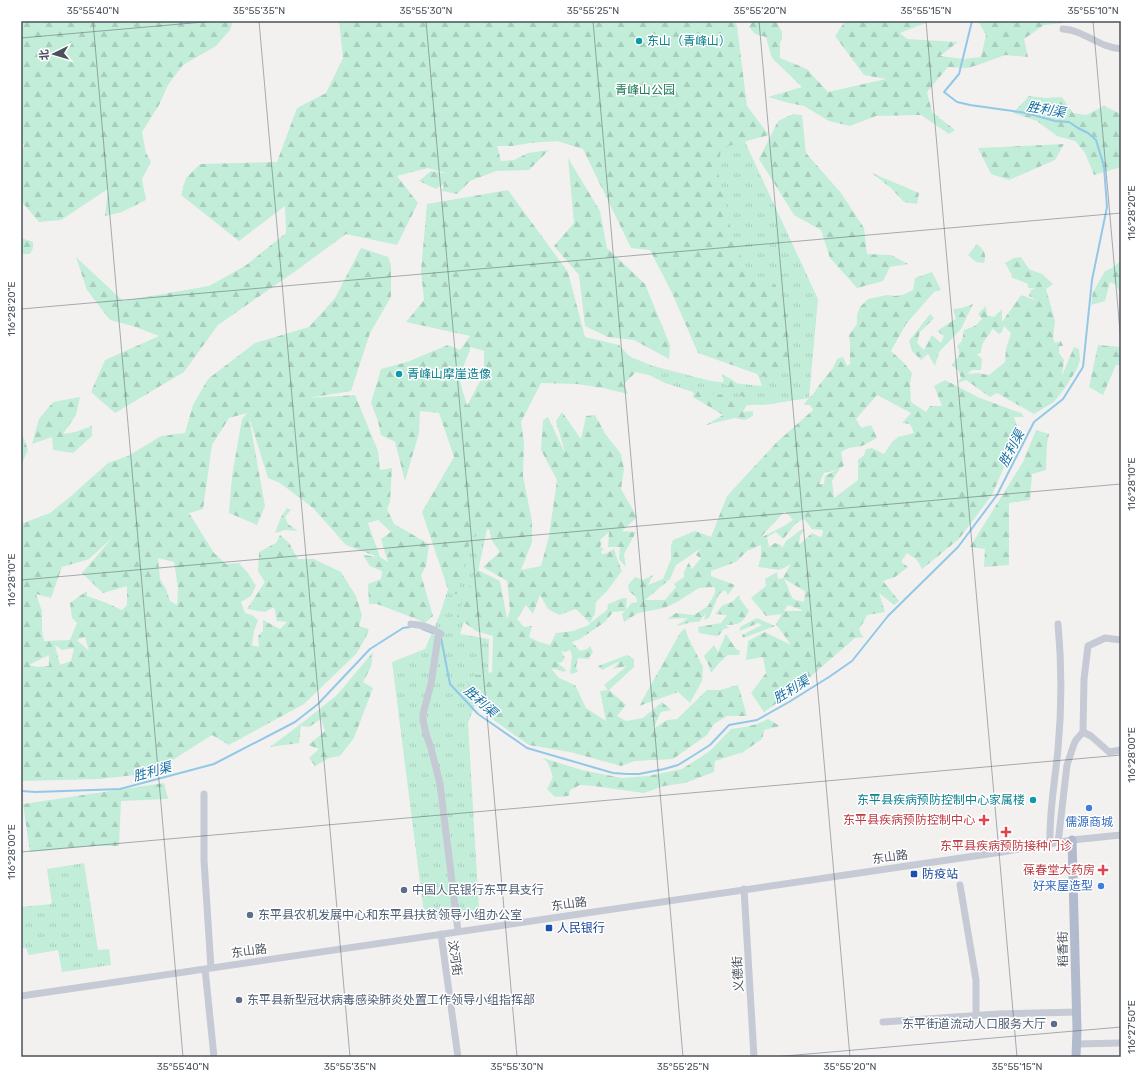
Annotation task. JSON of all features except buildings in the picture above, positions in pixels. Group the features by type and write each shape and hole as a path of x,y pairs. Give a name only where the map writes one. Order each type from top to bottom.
{"main road":[{"name":"稻香街","path":"1072,840 1077,1012 1076,1057"}],"street":[{"path":"1063,29 1076,31 1108,47 1121,49"},
{"path":"411,624 421,624 441,634 438,637 431,684 423,714 423,720 440,784 458,931"},
{"path":"1050,844 1049,826 1058,749 1062,684 1058,624"},
{"path":"1058,843 1067,765 1074,744 1083,732 1084,679 1088,646 1105,638 1121,640"},
{"path":"1083,732 1091,736 1109,752 1121,750"},
{"path":"204,794 204,860 208,968 214,1057"},
{"name":"东山路","path":"21,996 744,890 1072,840 1121,835"},
{"path":"960,885 976,980 976,1015"},
{"name":"义德街","path":"744,890 754,1057"},
{"name":"汶河街","path":"441,934 458,1057"},
{"path":"882,1022 976,1015 1077,1012"},
{"path":"1076,1044 1121,1043"}],"green space":[{"path":"21,21 233,21 230,30 216,46 183,65 168,85 159,105 142,132 146,153 151,162 142,179 146,200 122,212 105,216 108,189 61,220 39,222 22,202 21,153 24,146 21,138"},
{"path":"339,21 734,21 737,26 747,106 769,135 721,148 718,172 731,230 746,271 774,284 792,328 792,363 768,378 698,353 672,293 650,250 631,248 583,149 557,141 512,146 497,146 501,161 514,160 528,153 549,150 529,170 496,171 470,181 457,194 442,191 444,184 436,189 419,181 431,171 449,174 428,168 397,176 418,203 397,245 346,234 218,325 184,372 115,413 91,392 105,360 159,336 133,326 110,320 87,290 76,257 123,301 209,286 245,266 286,233 285,206 239,241 181,195 186,178 200,164 277,162 297,108 326,93 343,58"},
{"path":"753,21 776,21 782,32 780,58 807,69 828,92 886,79 864,75 835,36 845,21 931,21 900,33 907,39 958,42 940,56 964,59 981,57 986,35 978,21 1072,22 1044,25 1024,39 1028,57 1005,55 967,68 948,67 927,92 932,112 955,130 949,134 921,115 876,116 850,126 829,121 804,106 768,97 802,87 772,58 766,37 755,34 749,27"},
{"name":"青峰山公园","path":"699,43 818,299 809,398 764,405 731,404 665,383 649,375 589,362 549,371 525,401 499,473 473,595 460,634 489,639 488,693 529,738 475,705 468,723 479,909 425,922 392,662 425,649 440,614 470,520 528,362 611,349 653,366 711,381 762,386 735,307"},
{"path":"1029,96 1046,98 1062,97 1073,113 1086,115 1104,106 1121,114 1121,167 1094,175 1085,153 1075,141 1057,136 1037,121 1013,113"},
{"path":"793,114 802,115 806,153 841,193 864,228 867,254 891,255 908,264 890,267 883,281 857,288 830,258 821,230 794,215 759,159 778,121"},
{"path":"1064,144 1055,160 1009,180 991,174 978,148"},
{"path":"568,158 600,211 607,248 645,284 670,345 669,359 634,340 608,337 585,326 579,275 554,246 574,223"},
{"path":"872,173 919,193 917,204 904,202 891,188"},
{"path":"508,190 568,272 585,337 619,345 640,368 624,384 628,394 577,384 541,383 521,422 524,443 523,476 532,521 532,542 521,570 541,566 549,536 557,480 541,450 543,420 548,417 565,453 556,421 562,412 581,439 586,416 595,415 606,435 621,454 624,469 621,489 637,517 622,531 636,532 624,554 626,567 619,559 620,547 608,547 609,532 600,540 602,543 600,546 604,550 601,551 602,554 614,549 622,571 607,591 596,602 595,613 590,623 607,610 608,604 623,598 627,598 626,610 631,603 637,602 636,597 629,591 628,585 635,577 643,580 653,575 648,585 663,579 671,559 671,546 673,540 695,531 711,537 727,496 777,442 813,410 810,405 804,405 833,368 837,359 843,357 847,366 850,364 849,335 857,324 857,315 860,307 868,299 887,295 896,296 905,294 913,290 915,278 932,272 941,290 934,292 906,324 891,351 912,373 910,383 911,402 926,412 930,406 942,406 934,386 945,380 980,398 1021,413 1024,417 1014,417 1019,432 992,495 959,539 922,569 917,560 907,553 901,562 908,567 895,577 883,581 899,601 894,605 879,593 885,612 867,615 859,628 864,637 855,638 794,691 764,712 751,693 766,673 763,657 746,660 748,641 765,632 791,645 776,624 782,614 766,616 751,598 766,586 765,579 777,572 778,579 783,578 791,564 779,570 758,567 761,557 761,545 747,551 736,562 711,571 711,576 735,585 728,595 725,590 719,594 709,618 704,620 706,613 699,622 676,626 688,618 667,619 676,613 694,615 708,606 715,593 715,587 699,588 677,602 664,608 638,613 624,622 622,614 625,611 613,612 605,622 580,639 572,642 580,651 587,649 590,646 593,652 588,659 578,658 576,667 578,672 570,673 572,656 570,650 565,652 561,651 565,658 562,662 558,663 566,670 564,672 551,668 559,678 575,685 586,708 606,721 600,691 608,690 604,685 627,666 613,669 620,661 602,670 598,666 627,655 634,659 634,667 609,690 626,705 617,716 626,721 643,718 662,702 671,710 661,712 653,729 667,720 677,719 707,690 720,690 738,685 747,716 727,716 714,724 707,735 673,759 635,761 621,766 570,752 529,745 485,714 465,678 492,672 493,636 476,631 457,617 476,569 500,581 507,619 510,610 507,581 483,567 500,552 492,541 489,529 476,530 465,555 457,558 466,563 459,586 465,592 450,595 422,512 454,457 439,413 420,411 419,433 405,481 395,442 381,435 378,421 371,403 381,369 407,362 448,345 460,350 470,336 406,322 424,300 421,271 427,204","holes":["471,347 484,351 484,367 481,379 467,406 459,378","877,395 911,413 902,423 910,424 914,433 898,437 892,442 884,454 872,448 866,449 864,455 858,460 858,480 834,498 832,481 840,468 844,466 841,452 849,448 862,446 877,438 871,425 861,428 856,419","838,469 825,476 824,484 819,484 823,473 829,472","785,511 793,520 760,538","804,519 812,529 823,530 822,536 820,537 812,533 799,545 800,536 805,529 802,529 786,541 782,548 781,545 775,543 769,547 767,537 776,532 783,539 794,525","700,549 696,555 701,558 692,569 689,562 684,572 684,577 674,584 676,587 665,600 645,600 670,579 676,565","784,579 805,591 804,602 793,599","540,595 548,609 559,615 576,609 590,623 589,625 573,631 556,633 550,645 529,637 532,626 524,627 517,619 526,605 533,614","788,605 802,611 784,611"]},
{"path":"21,238 33,242 33,248 30,254 21,254"},
{"path":"977,244 984,252 984,263 976,262 968,255"},
{"path":"361,248 388,257 391,265 391,297 370,333 351,391 309,398 355,395 378,451 380,470 392,468 390,502 387,509 394,524 429,544 426,566 421,575 433,616 425,623 377,604 369,604 368,584 381,579 382,571 370,566 363,555 378,557 346,545 313,508 280,483 268,478 249,417 265,506 257,525 229,513 232,476 242,419 247,413 229,418 212,445 203,509 189,513 214,553 226,564 239,563 248,573 256,586 251,596 241,602 245,613 252,615 258,620 254,631 252,645 259,647 258,636 263,631 263,620 280,629 287,622 277,621 274,607 265,612 247,609 265,582 258,571 259,552 276,543 280,535 289,543 298,559 314,559 341,572 356,596 362,615 359,626 369,629 365,639 356,654 304,704 229,745 212,735 152,773 100,779 21,781 21,524 50,513 108,463 128,456 161,436 185,433 193,405 208,379 255,343 309,327 335,298","holes":["378,520 391,532 381,539 388,562 380,557 368,523","112,538 82,573 103,593 127,586 127,605 122,610 87,596 87,591 70,603 72,618 77,623 70,640 44,641 42,631 42,611 36,594 51,598 62,567 89,559","158,558 174,562 178,588 177,605 170,601 166,589 160,579","85,637 89,651 77,640","55,645 62,650 74,648 71,661 60,665","49,655 49,666 37,667 29,665"]},
{"path":"1021,257 1029,269 1042,274 1053,284 1046,289 1055,321 1053,338 1055,343 1061,341 1063,346 1059,346 1059,353 1064,360 1062,376 1074,347 1079,349 1080,360 1077,369 1065,388 1054,402 1034,414 997,393 990,397 966,380 957,383 961,378 959,371 952,365 959,355 957,346 962,341 964,330 975,326 982,319 978,314 986,306 987,315 994,317 1002,309 1002,322 1021,295 1037,301 1029,296 1031,290 1035,288 1028,288 1028,284 1011,277 1012,275 1005,263 1014,258","holes":["1004,326 1011,333 1006,349 1005,362 989,375 978,373 967,374 972,370 981,370 982,359 977,354 981,353 983,343 992,328 999,334 1002,332"]},
{"path":"1121,261 1121,293 1115,284 1110,282 1105,301 1091,305 1093,292 1105,271"},
{"path":"973,304 961,329 939,352 935,366 928,354 921,360 912,351 909,341 930,314 934,318 920,332 917,343 924,350 932,335 941,343 944,336 937,331 956,319 953,309 962,308"},
{"path":"1098,345 1121,347 1121,365 1116,365 1103,395 1089,387"},
{"path":"722,374 743,388 755,393 752,402 746,406 743,412 753,411 753,416 745,420 735,418 706,425 723,415 693,397 694,388 714,394 743,397 724,384"},
{"path":"80,397 76,415 63,434 75,432 92,426 92,436 73,453 53,450 52,437 32,444 39,419 53,402"},
{"path":"1036,430 1049,434 1046,470 1032,474 1030,500 1009,503 1009,565 984,567 985,549 970,547 1023,462"},
{"path":"21,431 28,450 21,465"},
{"path":"287,508 291,510 285,517 288,524 298,531 285,530 275,533 281,517"},
{"path":"739,595 740,599 749,611 743,620 735,624 726,625 729,628 724,629 719,635 716,636 699,633 698,627 721,623 727,615 715,614 723,605 732,602"},
{"path":"757,618 775,626 743,638 742,635 762,625 758,623 740,631 740,627"},
{"path":"685,628 703,667 702,681 690,703 678,692 639,706 680,633"},
{"path":"726,634 736,649 740,651 739,655 728,655 711,673 704,656 714,645 718,652"},
{"path":"373,652 371,667 363,682 373,688 354,738 340,756 329,758 315,766 309,758 319,749 308,745 325,731 321,719 309,727 301,726 299,743 270,747 337,695"},
{"path":"768,719 780,726 764,730 762,739 743,752 715,761 714,772 685,783 664,786 644,793 580,785 570,790 569,796 555,797 547,789 553,777 548,763 543,758 582,770 622,778 648,776 682,769 710,751 731,729 750,726"},
{"path":"164,783 168,799 121,801 119,846 95,846 30,852 23,804"},
{"path":"84,863 98,950 109,949 111,965 62,972 58,950 29,955 26,948 21,948 21,907 52,904 47,869"}],"waterway":[{"name":"胜利渠","path":"440,637 450,684 478,714 527,748 613,773 639,774 678,765 710,745 729,725 757,720 789,702 852,661 888,616 958,547 997,495 1034,422 1063,399 1083,367 1092,280 1107,207 1104,166 1096,140 1088,133 1069,122 1055,121 1026,113 957,102 944,92 959,74 972,21"},
{"name":"胜利渠","path":"21,791 36,792 120,789 214,764 295,722 318,704 370,649 403,628 410,627"},
{"name":"胜利渠","path":"422,629 433,633"}],"place":[{"name":"东山（青峰山）","path":"639,41"},
{"name":"青峰山摩崖造像","path":"399,374"},
{"name":"东平县疾病预防控制中心家属楼","path":"1033,800"},
{"name":"儒源商城","path":"1089,808"},
{"name":"东平县疾病预防控制中心","path":"984,820"},
{"name":"东平县疾病预防接种门诊","path":"1006,832"},
{"name":"葆春堂大药房","path":"1103,870"},
{"name":"防疫站","path":"914,874"},
{"name":"好来屋造型","path":"1101,886"},
{"name":"中国人民银行东平县支行","path":"404,890"},
{"name":"东平县农机发展中心和东平县扶贫领导小组办公室","path":"250,915"},
{"name":"人民银行","path":"549,928"},
{"name":"东平县新型冠状病毒感染肺炎处置工作领导小组指挥部","path":"239,1000"},
{"name":"东平街道流动人口服务大厅","path":"1054,1024"}]}
